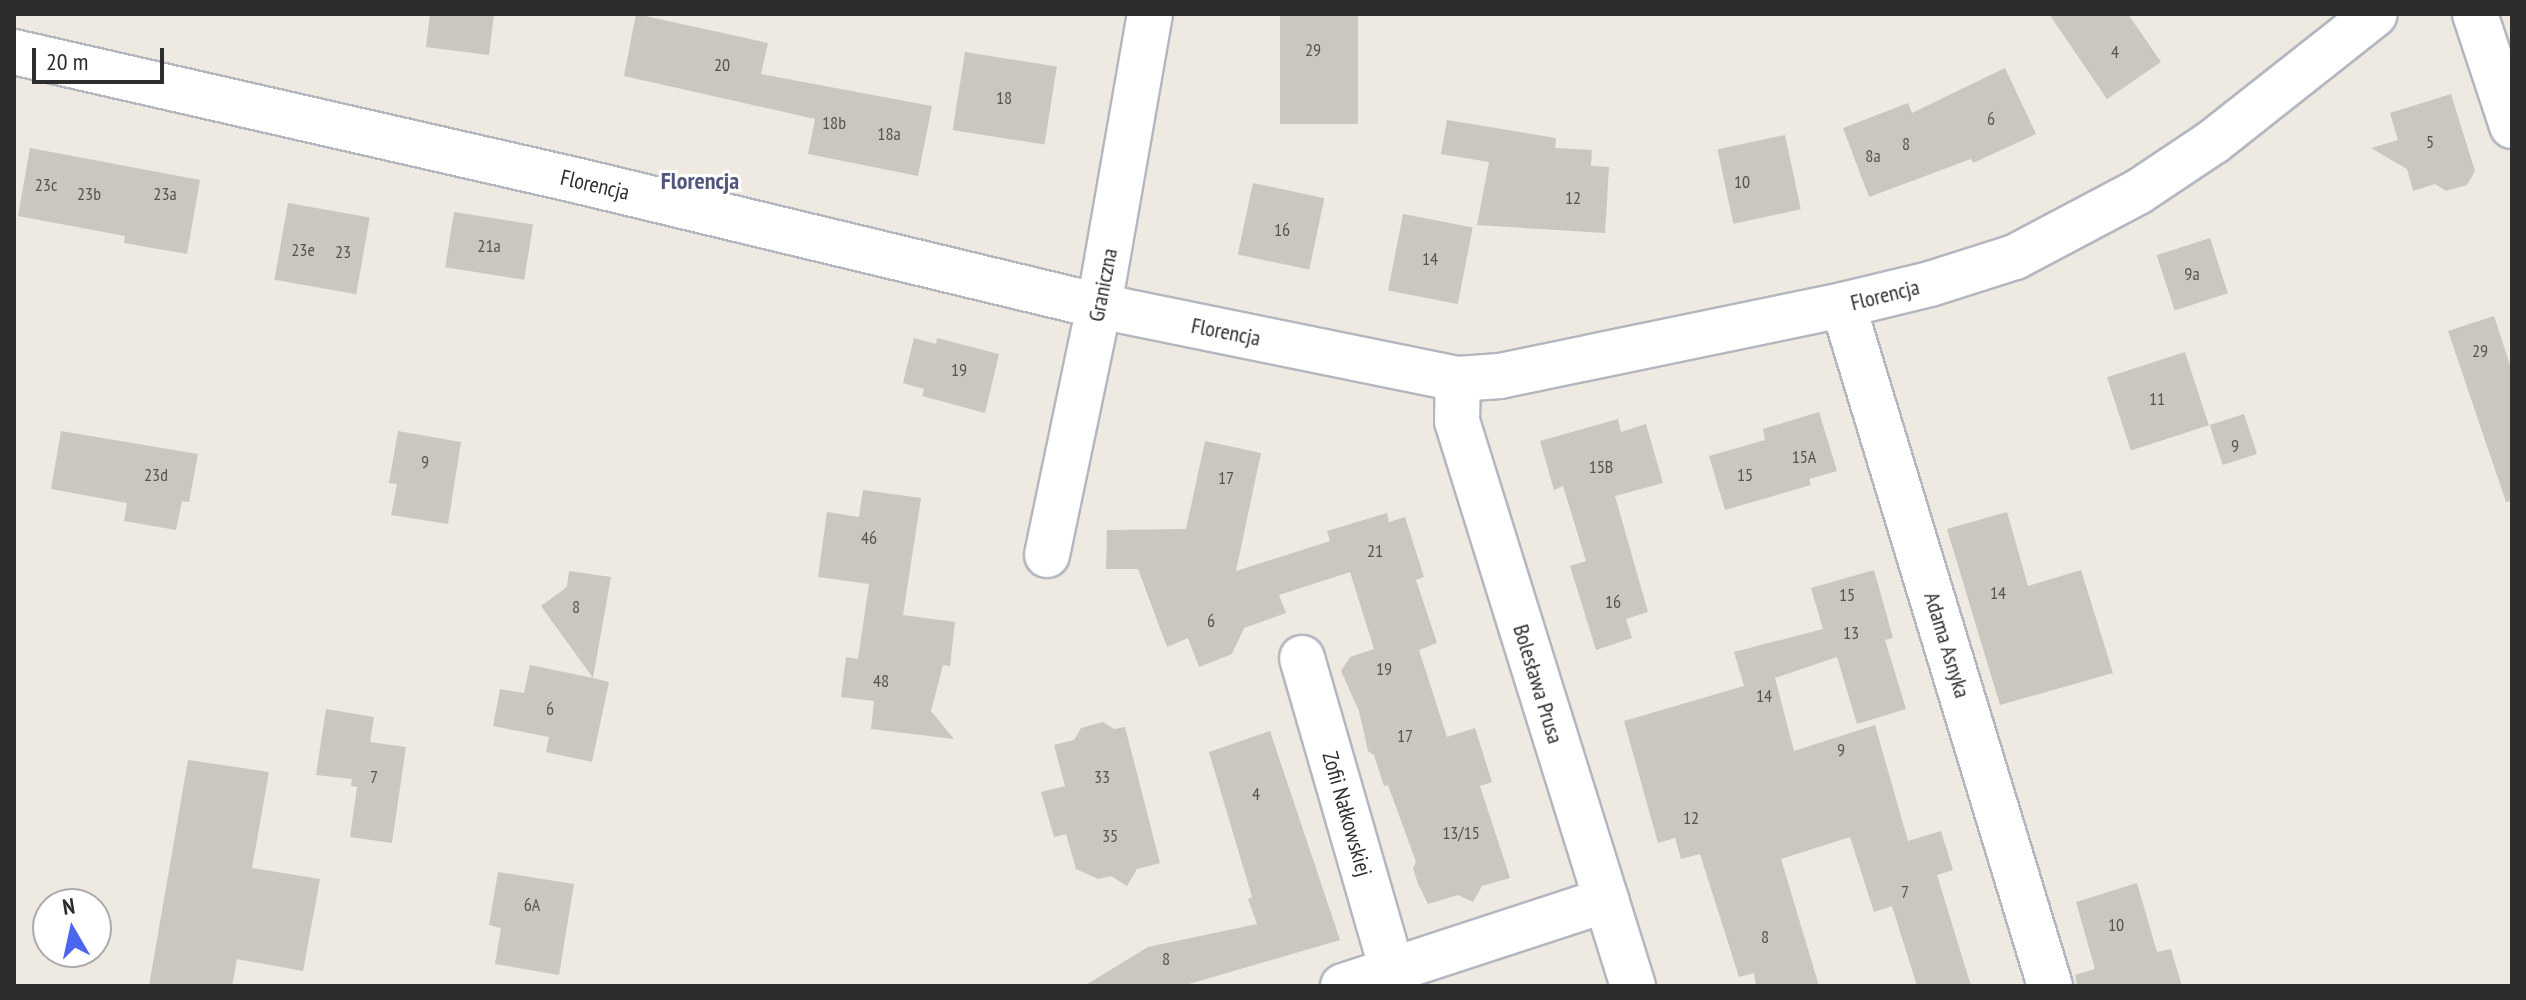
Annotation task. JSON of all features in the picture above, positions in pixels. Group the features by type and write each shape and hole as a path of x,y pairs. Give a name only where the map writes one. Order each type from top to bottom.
{"street":[{"name":"Graniczna","path":"1047,555 1099,306 1150,14"},
{"name":"Florencja","path":"14,52 579,181 1099,306 1458,379 1500,376 1843,305 1930,284 2015,257 2074,229 2138,192 2213,142 2375,14"},
{"path":"2475,14 2512,126"},
{"name":"Adama Asnyka","path":"1843,305 2050,986"},
{"name":"Bolesława Prusa","path":"1458,379 1457,421 1633,986"},
{"name":"Zofii Nałkowskiej","path":"1302,658 1392,970"},
{"path":"1343,986 1606,900"}],"building":[{"path":"430,14 494,14 489,55 426,47"},
{"path":"636,14 768,43 761,74 932,106 918,176 808,154 815,119 624,76"},
{"path":"1280,14 1358,14 1358,124 1280,124"},
{"path":"2049,14 2128,14 2161,62 2107,99"},
{"path":"965,52 1057,67 1044,145 953,130"},
{"path":"2005,68 2036,134 1973,163 1971,159 1869,197 1843,128 1908,103 1912,113"},
{"path":"2451,94 2475,171 2467,185 2446,191 2435,184 2413,191 2407,169 2371,148 2398,140 2390,113"},
{"path":"1447,120 1556,138 1555,148 1592,150 1591,166 1609,167 1605,233 1477,225 1489,162 1441,154"},
{"path":"1785,135 1801,209 1733,224 1718,149"},
{"path":"30,148 200,180 187,254 124,243 125,236 18,216"},
{"path":"1253,183 1324,198 1309,270 1238,254"},
{"path":"288,203 370,217 356,294 274,280"},
{"path":"454,212 533,225 524,280 445,267"},
{"path":"1403,214 1473,228 1458,304 1388,291"},
{"path":"2210,238 2228,293 2175,310 2157,255"},
{"path":"2494,316 2512,371 2512,501 2506,502 2448,331"},
{"path":"914,338 936,344 937,338 999,354 985,413 922,396 924,389 903,383"},
{"path":"2185,352 2209,425 2131,451 2107,377"},
{"path":"1819,412 1837,471 1809,479 1811,485 1725,510 1709,456 1765,440 1763,429"},
{"path":"2244,414 2257,454 2223,465 2210,425"},
{"path":"1618,419 1621,432 1646,424 1663,483 1615,496 1648,612 1626,619 1632,638 1596,650 1570,566 1586,561 1563,486 1554,490 1540,441"},
{"path":"61,431 198,454 189,502 182,501 176,530 124,521 127,503 51,489"},
{"path":"398,431 461,442 448,524 391,515 397,484 389,483"},
{"path":"1205,441 1261,453 1236,571 1330,541 1327,531 1387,513 1389,522 1405,517 1424,577 1416,580 1437,643 1419,650 1447,737 1475,728 1492,782 1480,786 1510,878 1482,886 1473,902 1458,895 1428,904 1418,884 1413,868 1416,862 1388,785 1384,786 1374,755 1368,751 1359,711 1341,671 1350,657 1374,649 1350,572 1279,595 1286,613 1244,628 1232,654 1199,667 1188,638 1167,647 1138,569 1106,569 1107,530 1186,529"},
{"path":"863,490 921,498 903,615 955,622 950,666 943,665 931,711 954,739 871,729 874,701 841,697 846,657 858,659 869,584 818,577 827,512 859,517"},
{"path":"2007,512 2028,586 2081,570 2113,673 2000,705 1947,529"},
{"path":"1874,570 1893,638 1885,640 1906,709 1857,724 1837,657 1775,678 1794,751 1875,725 1908,841 1941,831 1953,870 1937,875 1971,986 1917,986 1892,906 1874,912 1850,837 1781,859 1819,986 1756,986 1754,973 1739,977 1700,854 1681,859 1675,838 1658,843 1624,721 1744,686 1734,652 1823,629 1811,588"},
{"path":"569,571 611,577 593,678 541,606 567,587"},
{"path":"530,665 609,682 592,762 546,752 549,737 493,726 500,689 524,693"},
{"path":"326,709 374,717 370,742 406,747 392,843 350,837 357,787 351,786 352,779 316,775"},
{"path":"1103,722 1114,729 1125,727 1160,863 1137,869 1127,886 1111,876 1098,879 1076,869 1066,834 1054,837 1041,792 1065,786 1054,745 1074,740 1081,728"},
{"path":"1270,731 1340,940 1182,986 1084,986 1148,947 1257,924 1248,899 1252,897 1209,752"},
{"path":"188,760 269,772 252,868 320,879 303,971 237,959 232,986 149,986"},
{"path":"498,872 574,884 559,975 495,964 501,928 489,925"},
{"path":"2137,883 2157,952 2171,949 2182,986 2077,986 2075,975 2095,969 2076,902"}],"district":[{"name":"Florencja","path":"700,181"}]}
